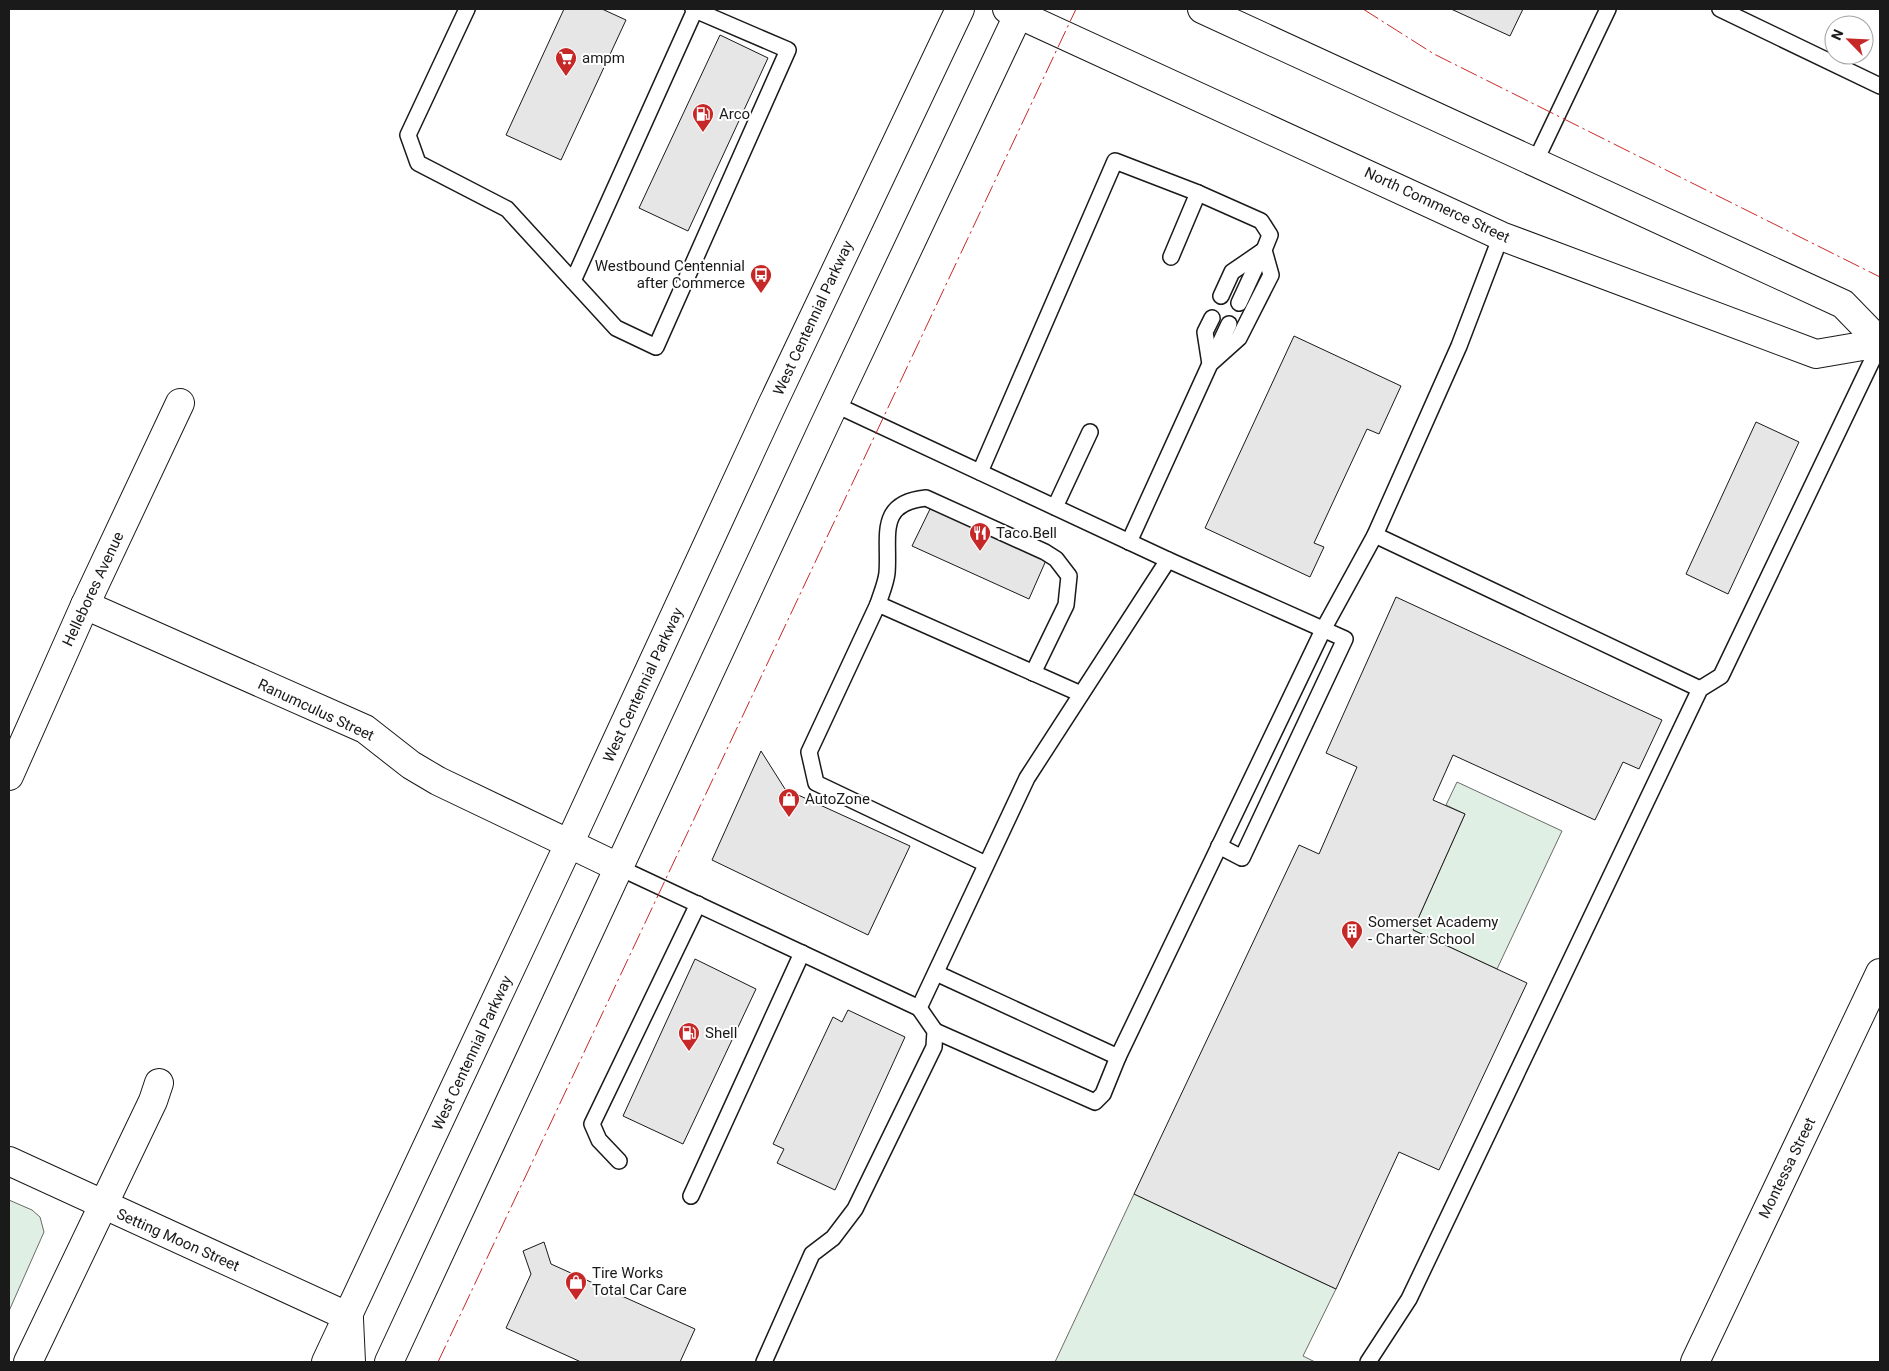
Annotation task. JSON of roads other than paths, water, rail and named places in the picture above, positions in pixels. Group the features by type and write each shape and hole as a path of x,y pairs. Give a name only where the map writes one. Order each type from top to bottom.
{"main road":[{"name":"West Centennial Parkway","path":"326,1362 349,1317 570,844 775,397 960,9"},
{"path":"1202,9 1843,304 1880,343"},
{"path":"389,1362 620,868 1015,11"},
{"name":"North Commerce Street","path":"1015,11 1501,236 1816,354 1880,343"},
{"name":"Hellebores Avenue","path":"9,776 85,605 180,403"},
{"name":"Ranumculus Street","path":"85,605 365,729 411,765 438,781 620,868"},
{"name":"Montessa Street","path":"1695,1362 1880,974"},
{"path":"28,1362 104,1206 153,1101 159,1083"},
{"name":"Setting Moon Street","path":"9,1160 104,1206 349,1317"},
{"path":"349,1317 351,1362"}],"lane":[{"path":"467,9 408,135 418,163 507,209 616,328 656,348 788,50 694,9 573,281"},
{"path":"1535,162 1608,9"},
{"path":"1720,9 1880,86"},
{"path":"980,472 1115,161 1198,193 1261,221 1270,235 1239,303"},
{"path":"1171,257 1198,193"},
{"path":"620,868 920,1008 935,1031 1094,1102 1103,1094 1118,1057 1324,628 1375,535 1459,346 1501,236"},
{"path":"1221,296 1232,272 1264,250"},
{"path":"1210,364 1239,338 1271,275 1264,250"},
{"path":"1210,364 1205,332 1212,318"},
{"path":"1129,542 1229,324"},
{"path":"1368,1362 1409,1300 1700,689 1722,676 1880,343"},
{"path":"834,404 1168,560 1345,639 1242,858 1219,846"},
{"path":"1055,507 1090,432"},
{"path":"986,864 816,782 809,752 878,604 887,574 888,522 898,508 910,500 926,498 1045,552 1056,559 1069,576 1066,605 1033,673"},
{"path":"1375,535 1700,689"},
{"path":"920,1008 1027,778 1168,560"},
{"path":"878,604 1081,694"},
{"path":"619,1161 599,1140 592,1124 698,904"},
{"path":"691,1196 802,952"},
{"path":"936,973 1118,1057"},
{"path":"764,1362 812,1254 833,1238 855,1209 934,1047 935,1031"}],"place":[{"name":"ampm","path":"566,77"},
{"name":"Arco","path":"703,133"},
{"name":"Westbound Centennial after Commerce","path":"761,294"},
{"name":"Taco Bell","path":"980,552"},
{"name":"AutoZone","path":"789,818"},
{"name":"Somerset Academy - Charter School","path":"1352,950"},
{"name":"Shell","path":"689,1052"},
{"name":"Tire Works Total Car Care","path":"576,1301"}]}
